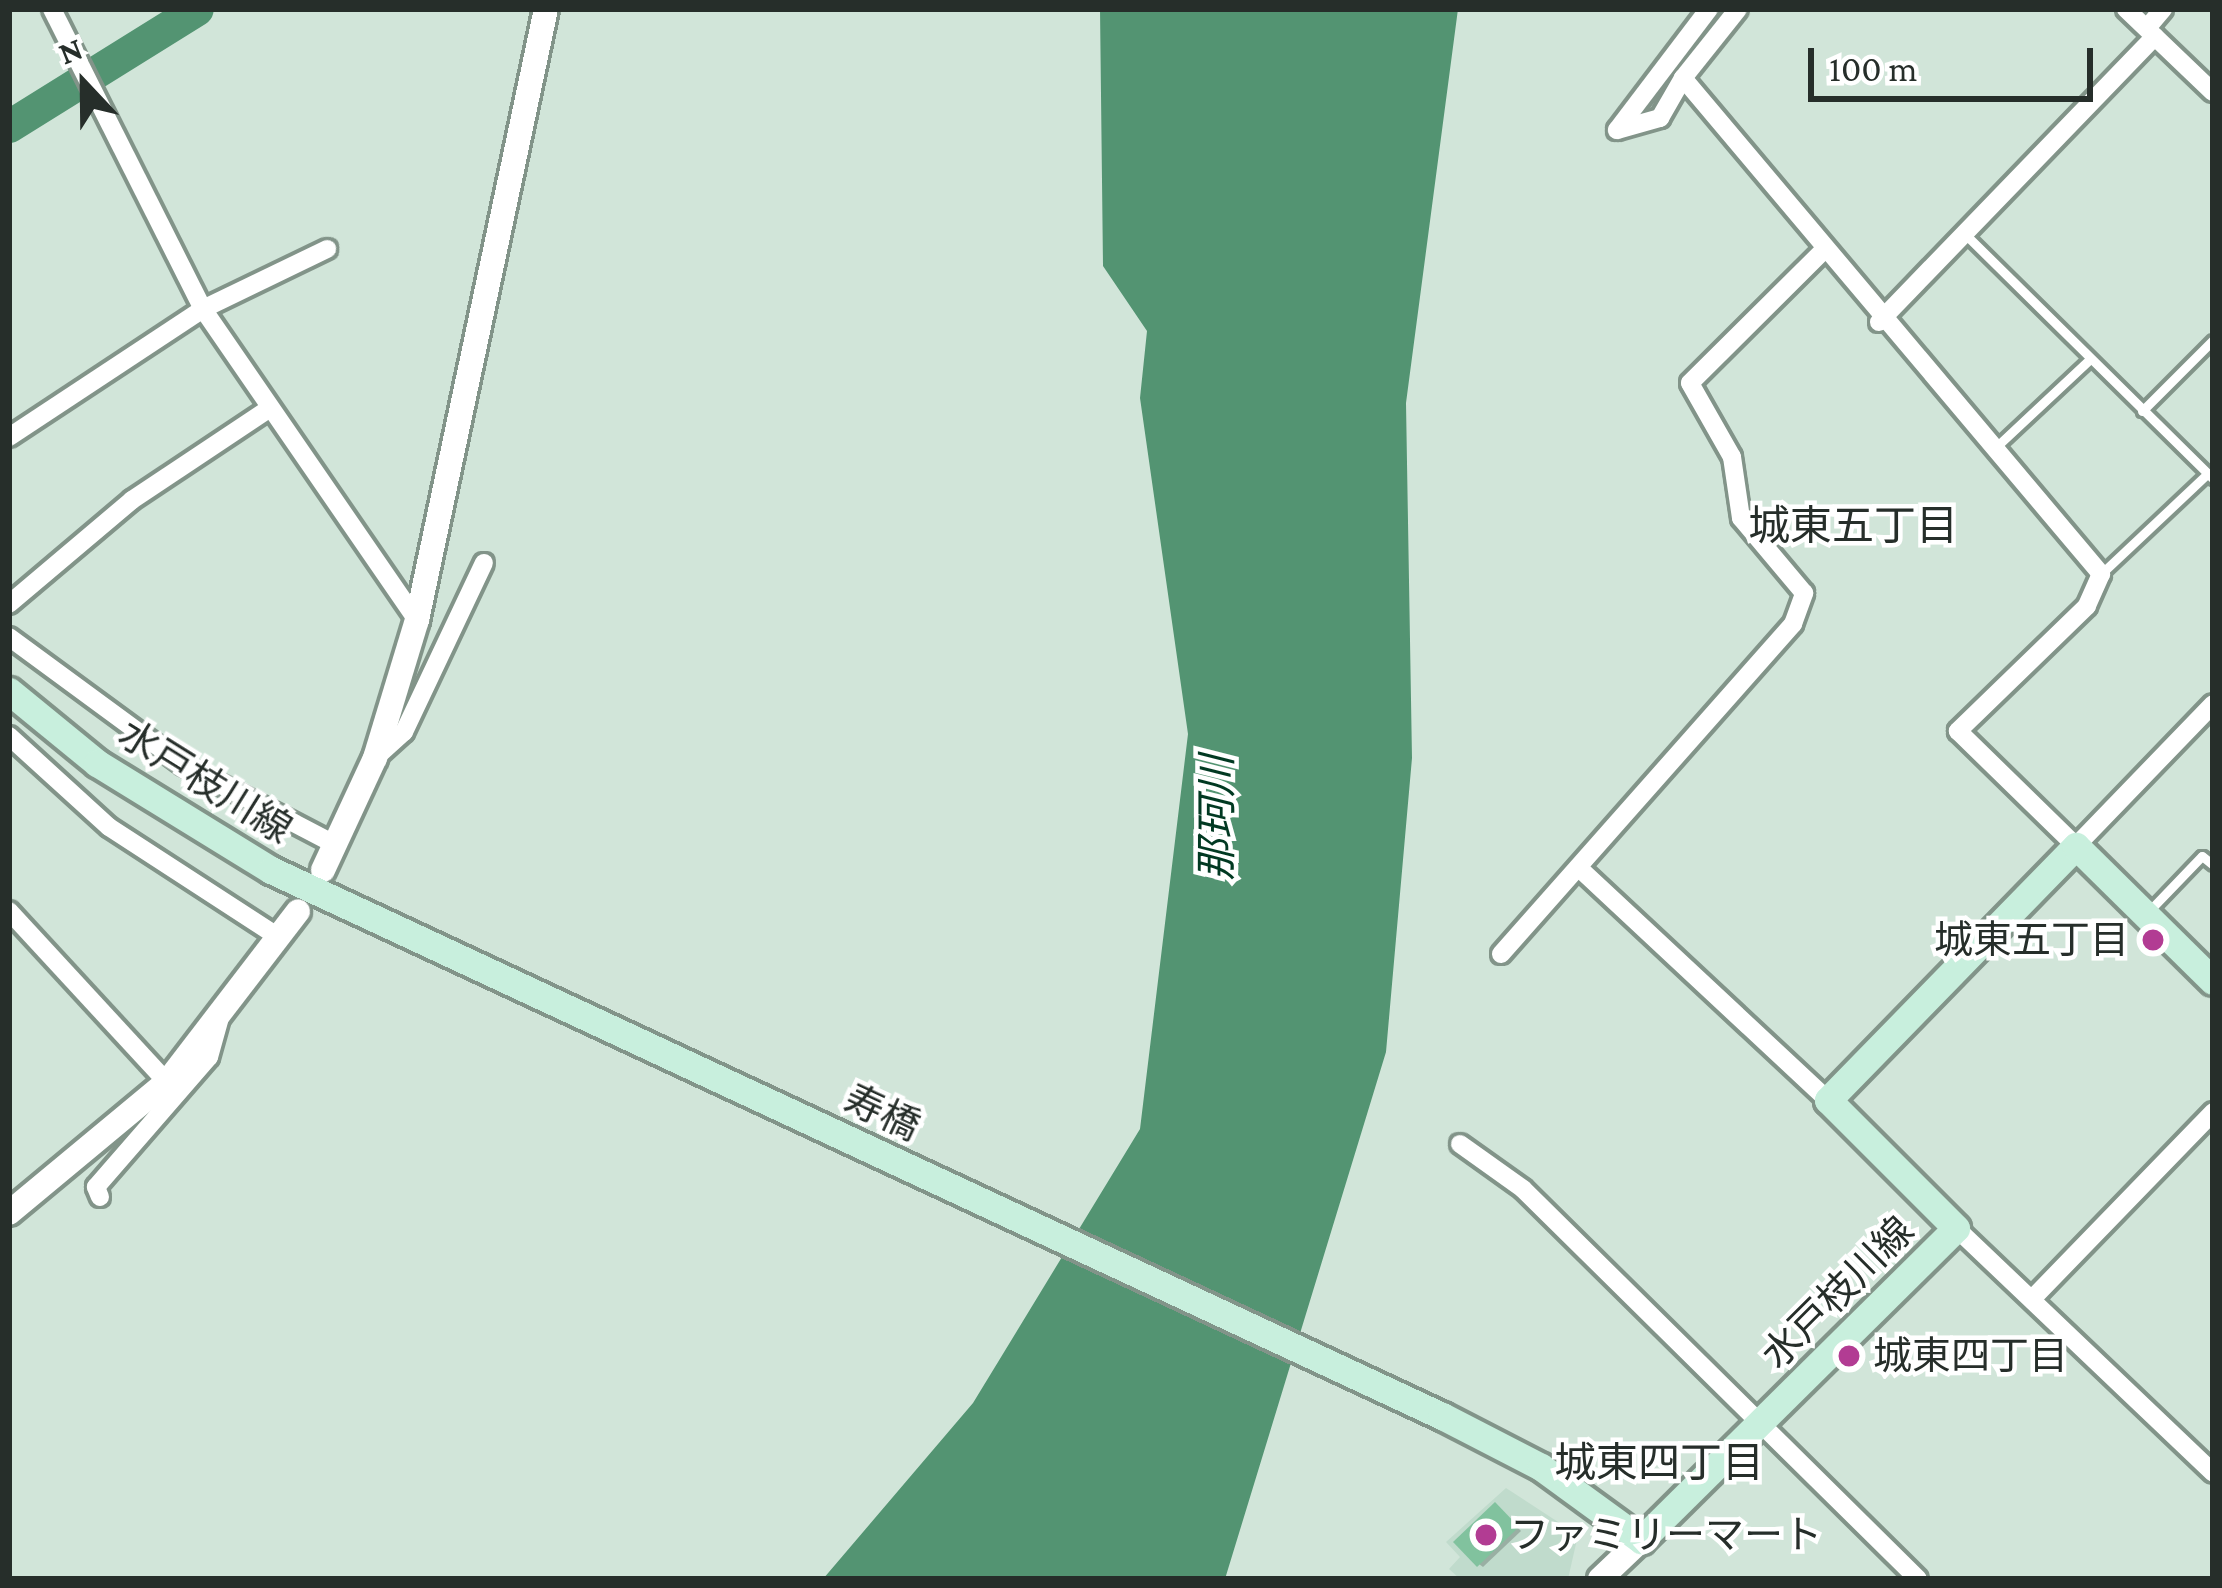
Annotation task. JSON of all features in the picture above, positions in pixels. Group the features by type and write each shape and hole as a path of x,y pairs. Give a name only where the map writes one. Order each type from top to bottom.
{"main road":[{"name":"水戸枝川線","path":"9,691 185,824 372,919"},
{"path":"1828,1100 2076,846 2213,981"},
{"name":"寿橋","path":"372,919 1360,1378 1541,1467 1641,1540"},
{"name":"水戸枝川線","path":"1641,1540 1763,1425 1956,1228 1828,1100"}],"street":[{"path":"52,9 203,309 417,620"},
{"path":"323,870 374,758 417,620 546,9"},
{"path":"1709,9 1617,130 1660,118 1683,78 1738,9"},
{"path":"2126,9 2213,92"},
{"path":"1879,322 1966,236 2151,32 2163,9"},
{"path":"1683,78 1879,322 2102,574 2087,606 1958,731 2076,846 2213,704"},
{"path":"9,437 203,309 327,249"},
{"path":"1501,954 1793,624 1804,592 1742,518 1732,458 1690,383 1822,252"},
{"path":"9,604 132,500 270,408"},
{"path":"374,758 404,732 484,563"},
{"path":"9,637 183,765 334,844"},
{"path":"9,736 109,827 280,938"},
{"path":"1579,868 1828,1100"},
{"path":"9,911 166,1082"},
{"path":"9,1213 166,1082 298,911"},
{"path":"100,1197 96,1187 209,1057 221,1014"},
{"path":"2033,1298 2213,1112"},
{"path":"1460,1144 1523,1189 1918,1579"},
{"path":"1956,1228 2213,1473"},
{"path":"1600,1579 1641,1540"}],"lane":[{"path":"1966,236 2210,477 2102,574"},
{"path":"2142,411 2213,340"},
{"path":"1992,451 2090,359"},
{"path":"2145,914 2202,856 2213,865"}],"shaded area":[{"path":"1506,1488 1578,1535 1568,1579 1460,1579 1449,1569 1460,1557 1446,1542"}],"water":[{"name":"那珂川","path":"1100,9 1458,9 1406,403 1412,758 1386,1052 1225,1579 823,1579 973,1403 1140,1129 1188,734 1140,398 1147,331 1103,266"}],"building":[{"name":"ファミリーマート","path":"1495,1502 1519,1527 1477,1567 1453,1542"}],"waterway":[{"path":"9,126 197,9"}],"place":[{"name":"城東五丁目","path":"2153,940"},
{"name":"城東四丁目","path":"1849,1356"},
{"name":"ファミリーマート","path":"1486,1535"}],"district":[{"name":"城東五丁目","path":"1853,526"},
{"name":"城東四丁目","path":"1659,1463"}]}
